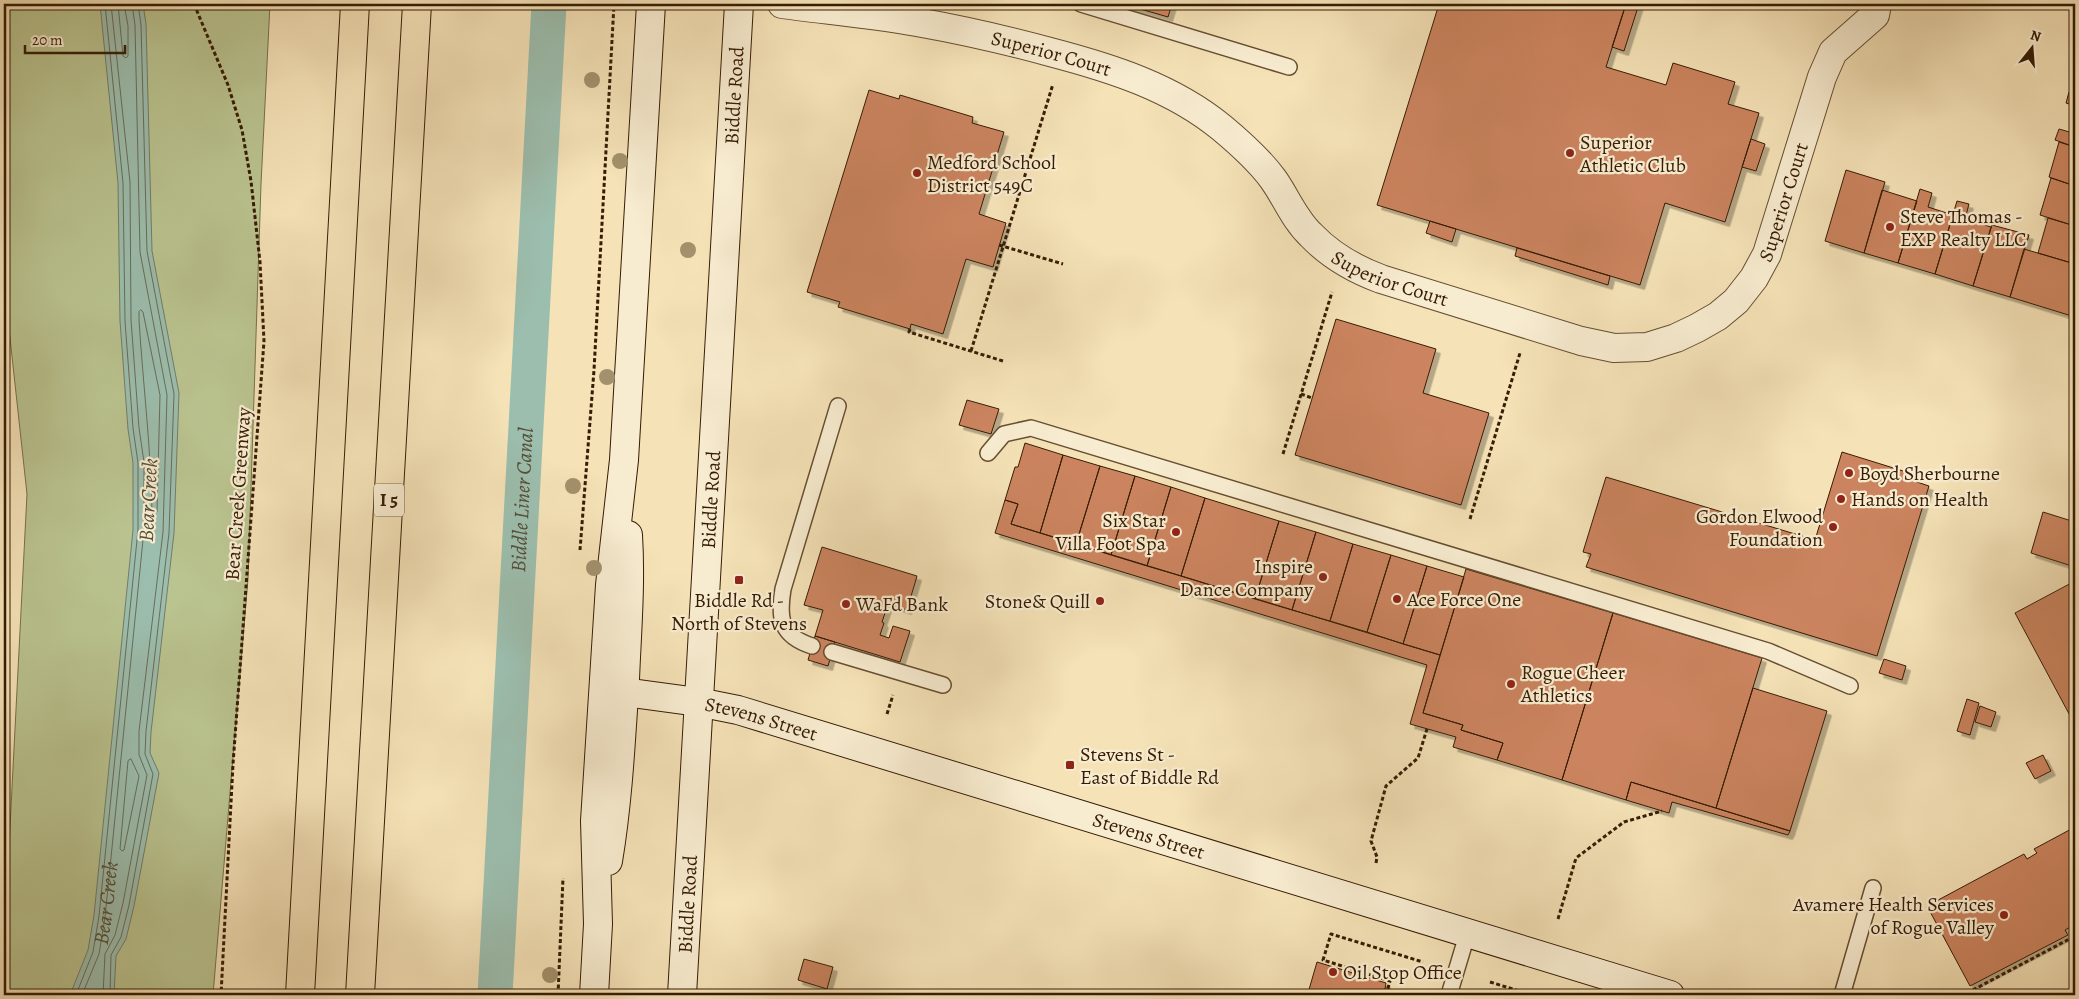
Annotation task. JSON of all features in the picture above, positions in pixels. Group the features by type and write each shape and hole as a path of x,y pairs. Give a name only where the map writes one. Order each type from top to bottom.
{"highway":[{"path":"300,995 354,4"},
{"name":"I 5","path":"360,995 417,4"}],"street":[{"path":"594,995 598,924 596,811 610,585 624,460 651,4"},
{"name":"Biddle Road","path":"682,995 739,4"},
{"name":"Superior Court","path":"782,4 917,22 1004,40 1076,59 1160,88 1195,107 1246,150 1273,179 1291,210 1310,235 1330,253 1354,269 1581,341 1614,348 1647,347 1676,338 1697,328 1718,316 1736,301 1754,278 1767,254 1829,60 1833,52 1876,10"},
{"path":"598,924 615,818 624,692 630,573 624,460"},
{"name":"Stevens Street","path":"624,692 698,702 756,716 1467,935 1670,995"}],"lane":[{"path":"1081,4 1289,67"},
{"path":"812,646 800,642 788,634 782,620 780,606 783,589 838,406"},
{"path":"988,453 1004,434 1031,428 1768,651 1850,686"},
{"path":"832,652 943,685"},
{"path":"1842,995 1873,888"},
{"path":"1449,995 1467,935"}],"path":[{"name":"Bear Creek Greenway","path":"194,4 228,85 242,130 251,181 260,262 264,341 234,764 221,995"},
{"path":"580,556 594,370 614,4"},
{"path":"971,351 1001,245 1053,84"},
{"path":"1001,245 1063,264"},
{"path":"1283,454 1332,292"},
{"path":"910,329 909,332 1004,361"},
{"path":"1470,519 1520,353"},
{"path":"1301,394 1312,398"},
{"path":"1376,863 1377,857 1371,841 1386,786 1418,758 1426,729"},
{"path":"1558,918 1576,858 1624,822 1662,810"},
{"path":"558,995 563,871"},
{"path":"1386,995 1390,981 1323,960 1331,934 1424,962"},
{"path":"1973,990 2075,936"},
{"path":"1490,982 1532,995"}],"green space":[{"path":"4,4 270,4 261,184 248,579 213,995 4,995 4,945 27,494 4,283"}],"water":[{"name":"Bear Creek","path":"100,4 143,4 146,24 152,251 179,393 174,533 151,732 150,753 159,773 134,906 126,939 116,956 114,995 70,995 88,950 94,915 133,530 133,463 128,429 120,321 118,183"}],"building":[{"path":"1123,4 1172,4 1168,17"},
{"name":"Superior Athletic Club","path":"1439,4 1626,4 1606,67 1666,85 1673,63 1735,82 1728,104 1759,113 1725,222 1665,203 1640,285 1377,205"},
{"path":"1626,4 1639,4 1624,51 1612,47"},
{"name":"Medford School District 549C","path":"869,90 899,99 900,95 973,117 972,123 1004,132 979,214 1006,223 993,267 966,259 943,334 911,324 910,329 838,307 840,302 807,292"},
{"path":"2069,92 2075,94 2075,106 2066,103"},
{"path":"2075,125 2075,147 2055,140 2059,129 2073,133"},
{"path":"1751,139 1765,144 1756,171 1742,167"},
{"path":"2059,142 2075,147 2075,186 2049,177"},
{"path":"1846,170 1885,182 1864,253 1825,241"},
{"path":"2051,178 2075,186 2075,226 2040,215"},
{"path":"1920,189 1932,193 1928,207 1953,215 1935,274 1898,263"},
{"name":"Steve Thomas - EXP Realty LLC","path":"1882,190 1917,201 1898,263 1864,253"},
{"path":"1957,201 1969,204 1965,219 1991,227 1973,286 1935,274"},
{"path":"2048,218 2075,226 2075,264 2038,253"},
{"path":"1430,221 1456,229 1452,242 1426,233"},
{"path":"1992,225 2029,235 2010,297 1973,286"},
{"path":"1517,248 1610,276 1608,285 1515,256"},
{"path":"2024,249 2075,264 2075,317 2010,297"},
{"path":"1336,319 1436,349 1423,393 1489,413 1461,505 1295,455"},
{"path":"967,400 999,409 991,434 959,425"},
{"path":"1025,443 1063,455 1040,533 1011,524 1018,504 1005,500"},
{"path":"1842,452 1916,475 1914,481 1929,486 1877,656 1586,567 1591,554 1583,552 1606,477 1815,540"},
{"path":"1063,455 1100,466 1076,544 1040,533"},
{"path":"1100,466 1135,476 1111,555 1076,544"},
{"path":"1135,476 1171,487 1147,566 1111,555"},
{"name":"Six Star Villa Foot Spa","path":"1171,487 1205,498 1181,576 1147,566"},
{"path":"1205,498 1279,521 1255,599 1181,576"},
{"path":"1005,500 1018,504 1011,524 1440,655 1423,713 1463,725 1461,730 1503,743 1497,760 1453,747 1456,737 1410,724 1427,665 995,533"},
{"path":"2043,512 2075,522 2075,567 2031,553"},
{"path":"1279,521 1316,532 1292,610 1255,599"},
{"name":"Inspire Dance Company","path":"1316,532 1353,544 1330,621 1292,610"},
{"path":"1353,544 1391,555 1367,632 1330,621"},
{"name":"WaFd Bank","path":"822,547 917,576 907,610 888,604 882,622 884,623 880,635 889,638 893,626 910,631 900,662 815,636 823,610 804,605"},
{"name":"Ace Force One","path":"1391,555 1427,566 1403,644 1367,632"},
{"path":"1427,566 1464,577 1440,655 1403,644"},
{"name":"Rogue Cheer Athletics","path":"1466,569 1613,613 1562,780 1497,760 1503,743 1461,730 1463,725 1423,713"},
{"path":"2075,581 2075,725 2015,613"},
{"path":"1613,613 1762,658 1716,808 1631,782 1626,800 1562,780"},
{"path":"815,636 835,642 828,666 808,660"},
{"path":"1884,659 1906,666 1902,680 1879,673"},
{"path":"1753,688 1827,711 1790,831 1716,808"},
{"path":"1967,699 1979,703 1970,735 1957,731"},
{"path":"1980,706 1996,712 1991,727 1975,722"},
{"path":"2043,755 2051,771 2035,779 2026,763"},
{"path":"1631,782 1790,831 1788,835 1672,802 1669,813 1626,800"},
{"name":"Avamere Health Services of Rogue Valley","path":"2075,827 2075,927 2074,925 2065,930 2068,935 1970,986 1927,906 2024,854 2027,859 2037,853 2034,849"},
{"path":"804,959 833,967 827,989 798,980"},
{"name":"Oil Stop Office","path":"1317,962 1386,983 1384,995 1315,995 1308,993"}],"waterway":[{"name":"Biddle Liner Canal","path":"495,995 549,4"}],"place":[{"name":"Superior Athletic Club","path":"1570,153"},
{"name":"Medford School District 549C","path":"917,173"},
{"name":"Steve Thomas - EXP Realty LLC","path":"1890,227"},
{"name":"Boyd Sherbourne","path":"1849,473"},
{"name":"Hands on Health","path":"1841,499"},
{"name":"Gordon Elwood Foundation","path":"1833,527"},
{"name":"Six Star Villa Foot Spa","path":"1176,532"},
{"name":"Inspire Dance Company","path":"1323,577"},
{"name":"Biddle Rd - North of Stevens","path":"739,580"},
{"name":"Ace Force One","path":"1397,599"},
{"name":"Stone& Quill","path":"1100,601"},
{"name":"WaFd Bank","path":"846,604"},
{"name":"Rogue Cheer Athletics","path":"1511,684"},
{"name":"Stevens St - East of Biddle Rd","path":"1070,765"},
{"name":"Avamere Health Services of Rogue Valley","path":"2004,915"},
{"name":"Oil Stop Office","path":"1333,972"}]}
